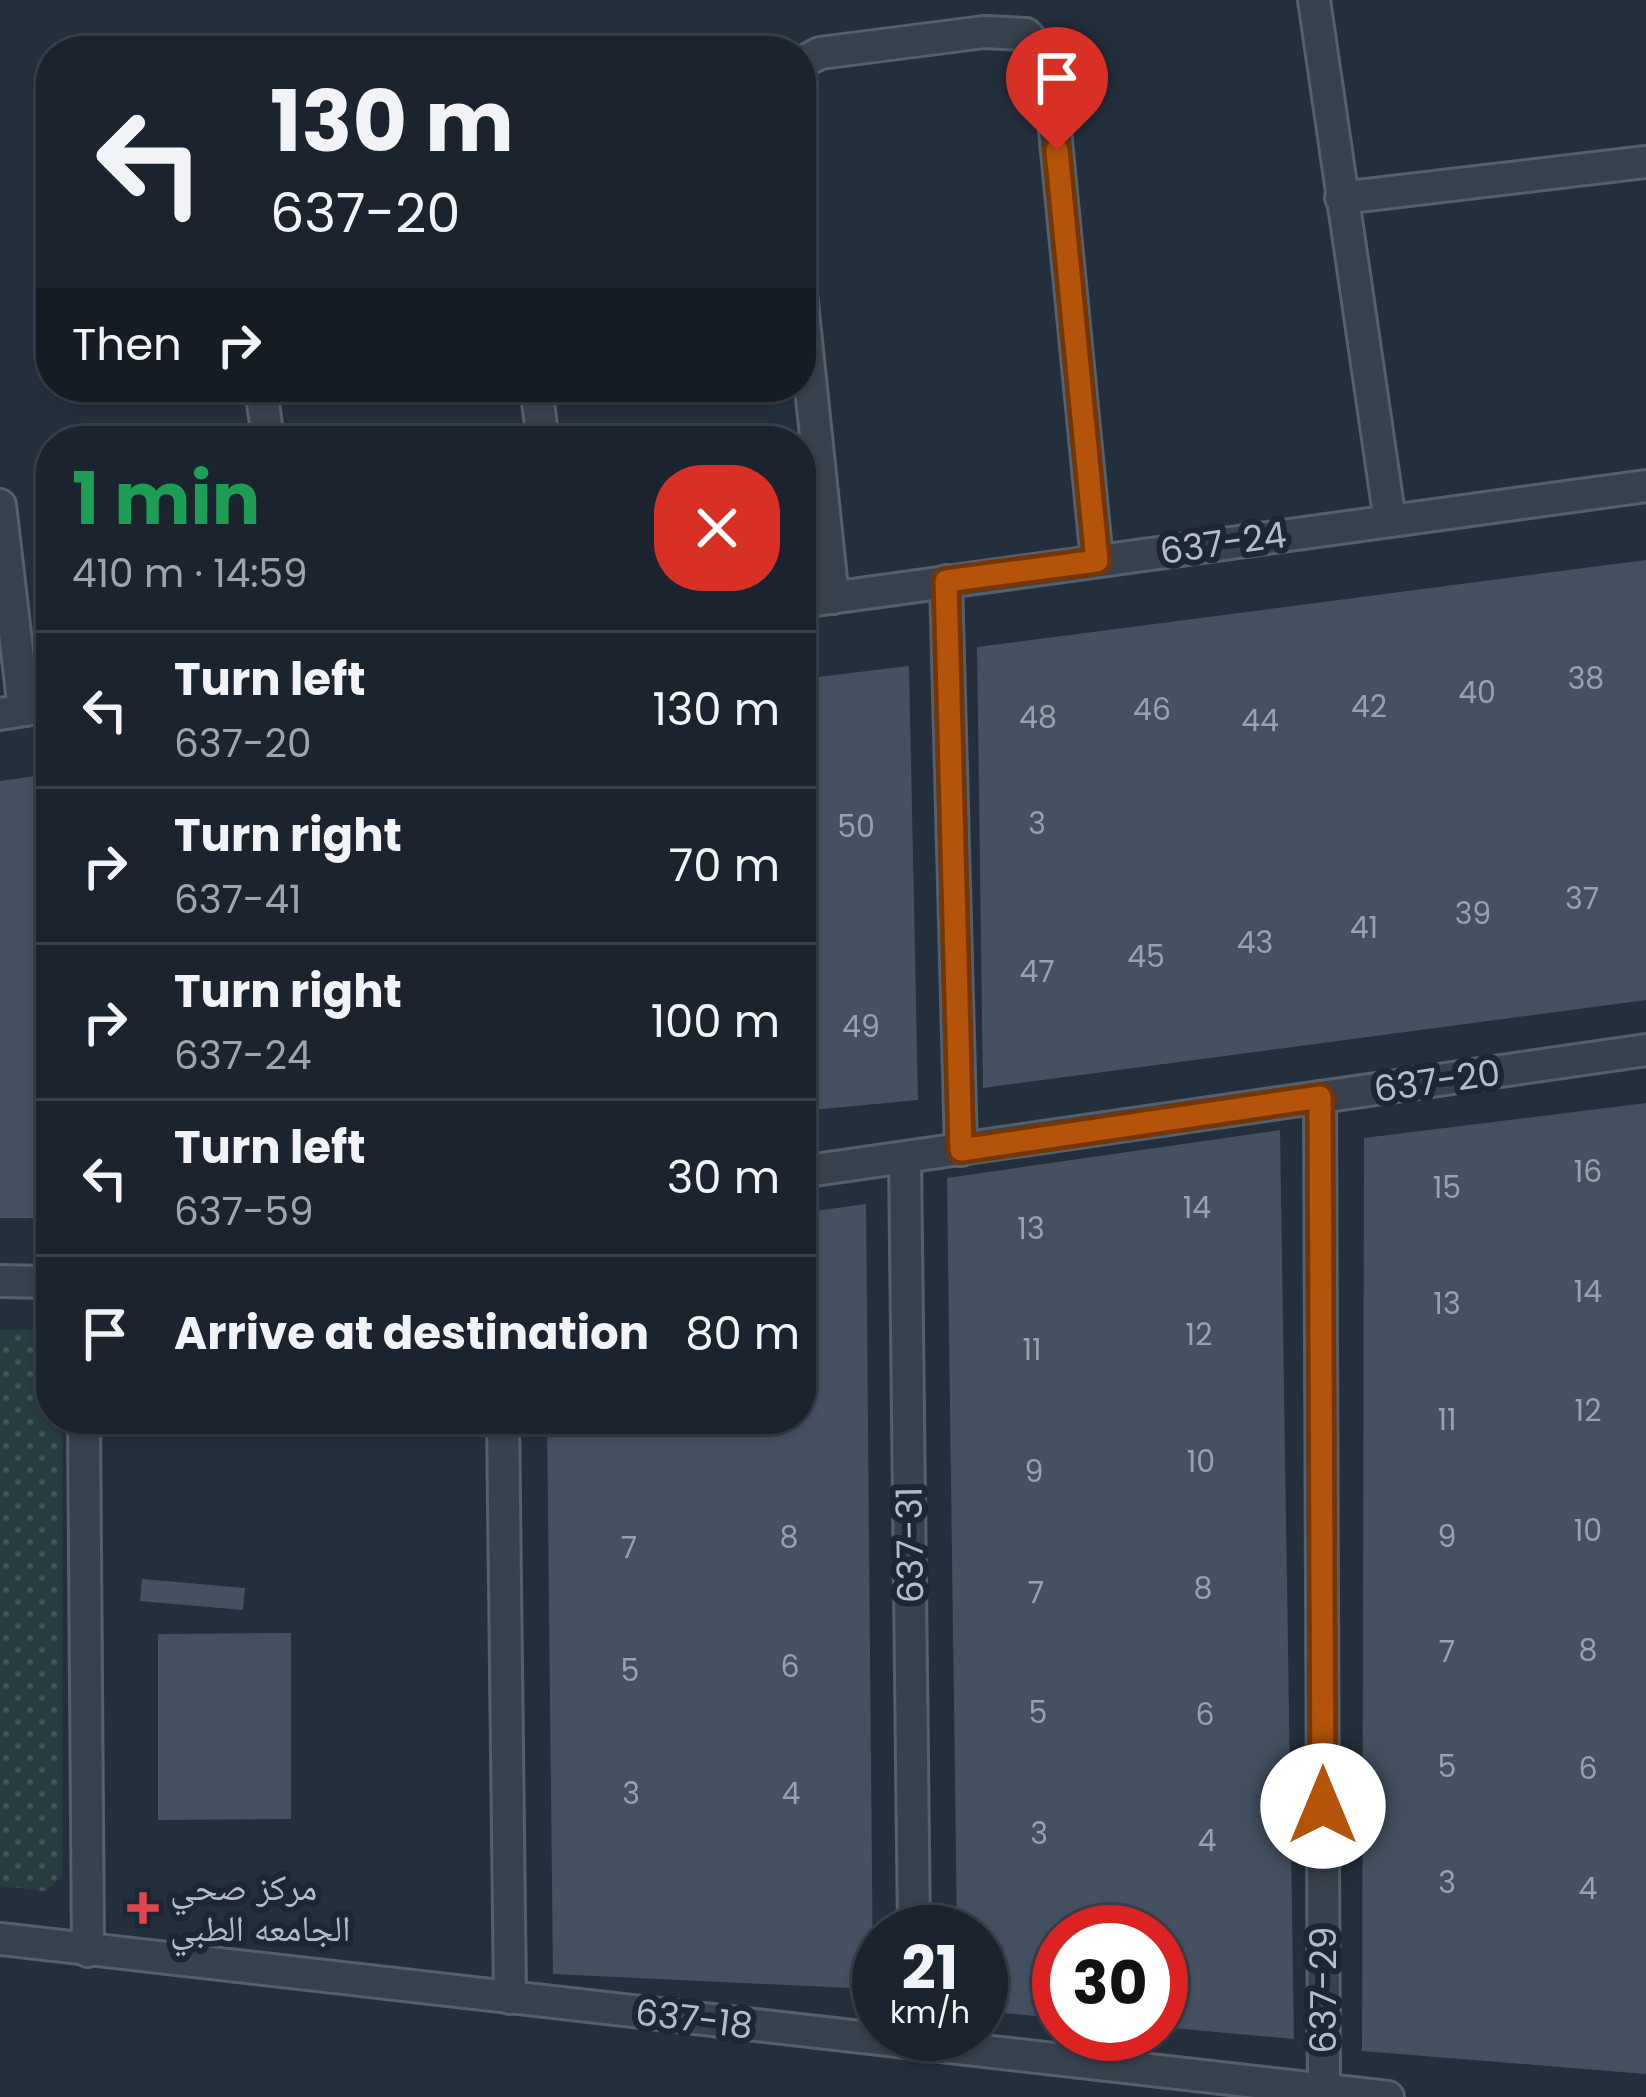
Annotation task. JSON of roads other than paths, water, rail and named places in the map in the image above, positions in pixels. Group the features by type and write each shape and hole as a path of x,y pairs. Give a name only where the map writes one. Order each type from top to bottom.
{"street":[{"path":"1314,0 1390,521"},
{"path":"816,55 984,32 1026,34 1048,59 1097,561"},
{"path":"1341,198 1646,162"},
{"path":"816,436 833,598"},
{"name":"637-24","path":"816,600 1646,486"},
{"path":"0,505 25,710"},
{"path":"946,581 961,1150"},
{"name":"637-20","path":"816,1170 1646,1051"},
{"name":"637-29","path":"1320,1097 1324,2090"},
{"name":"637-31","path":"905,1157 914,1905"},
{"path":"0,1281 36,1282"},
{"path":"84,1434 88,1951"},
{"path":"503,1434 510,1998"},
{"name":"637-18","path":"0,1939 852,2033"},
{"name":"637-18","path":"1008,2051 1388,2097"}],"place":[{"name":"مركز صحي الجامعه الطبي","path":"143,1908"}]}
